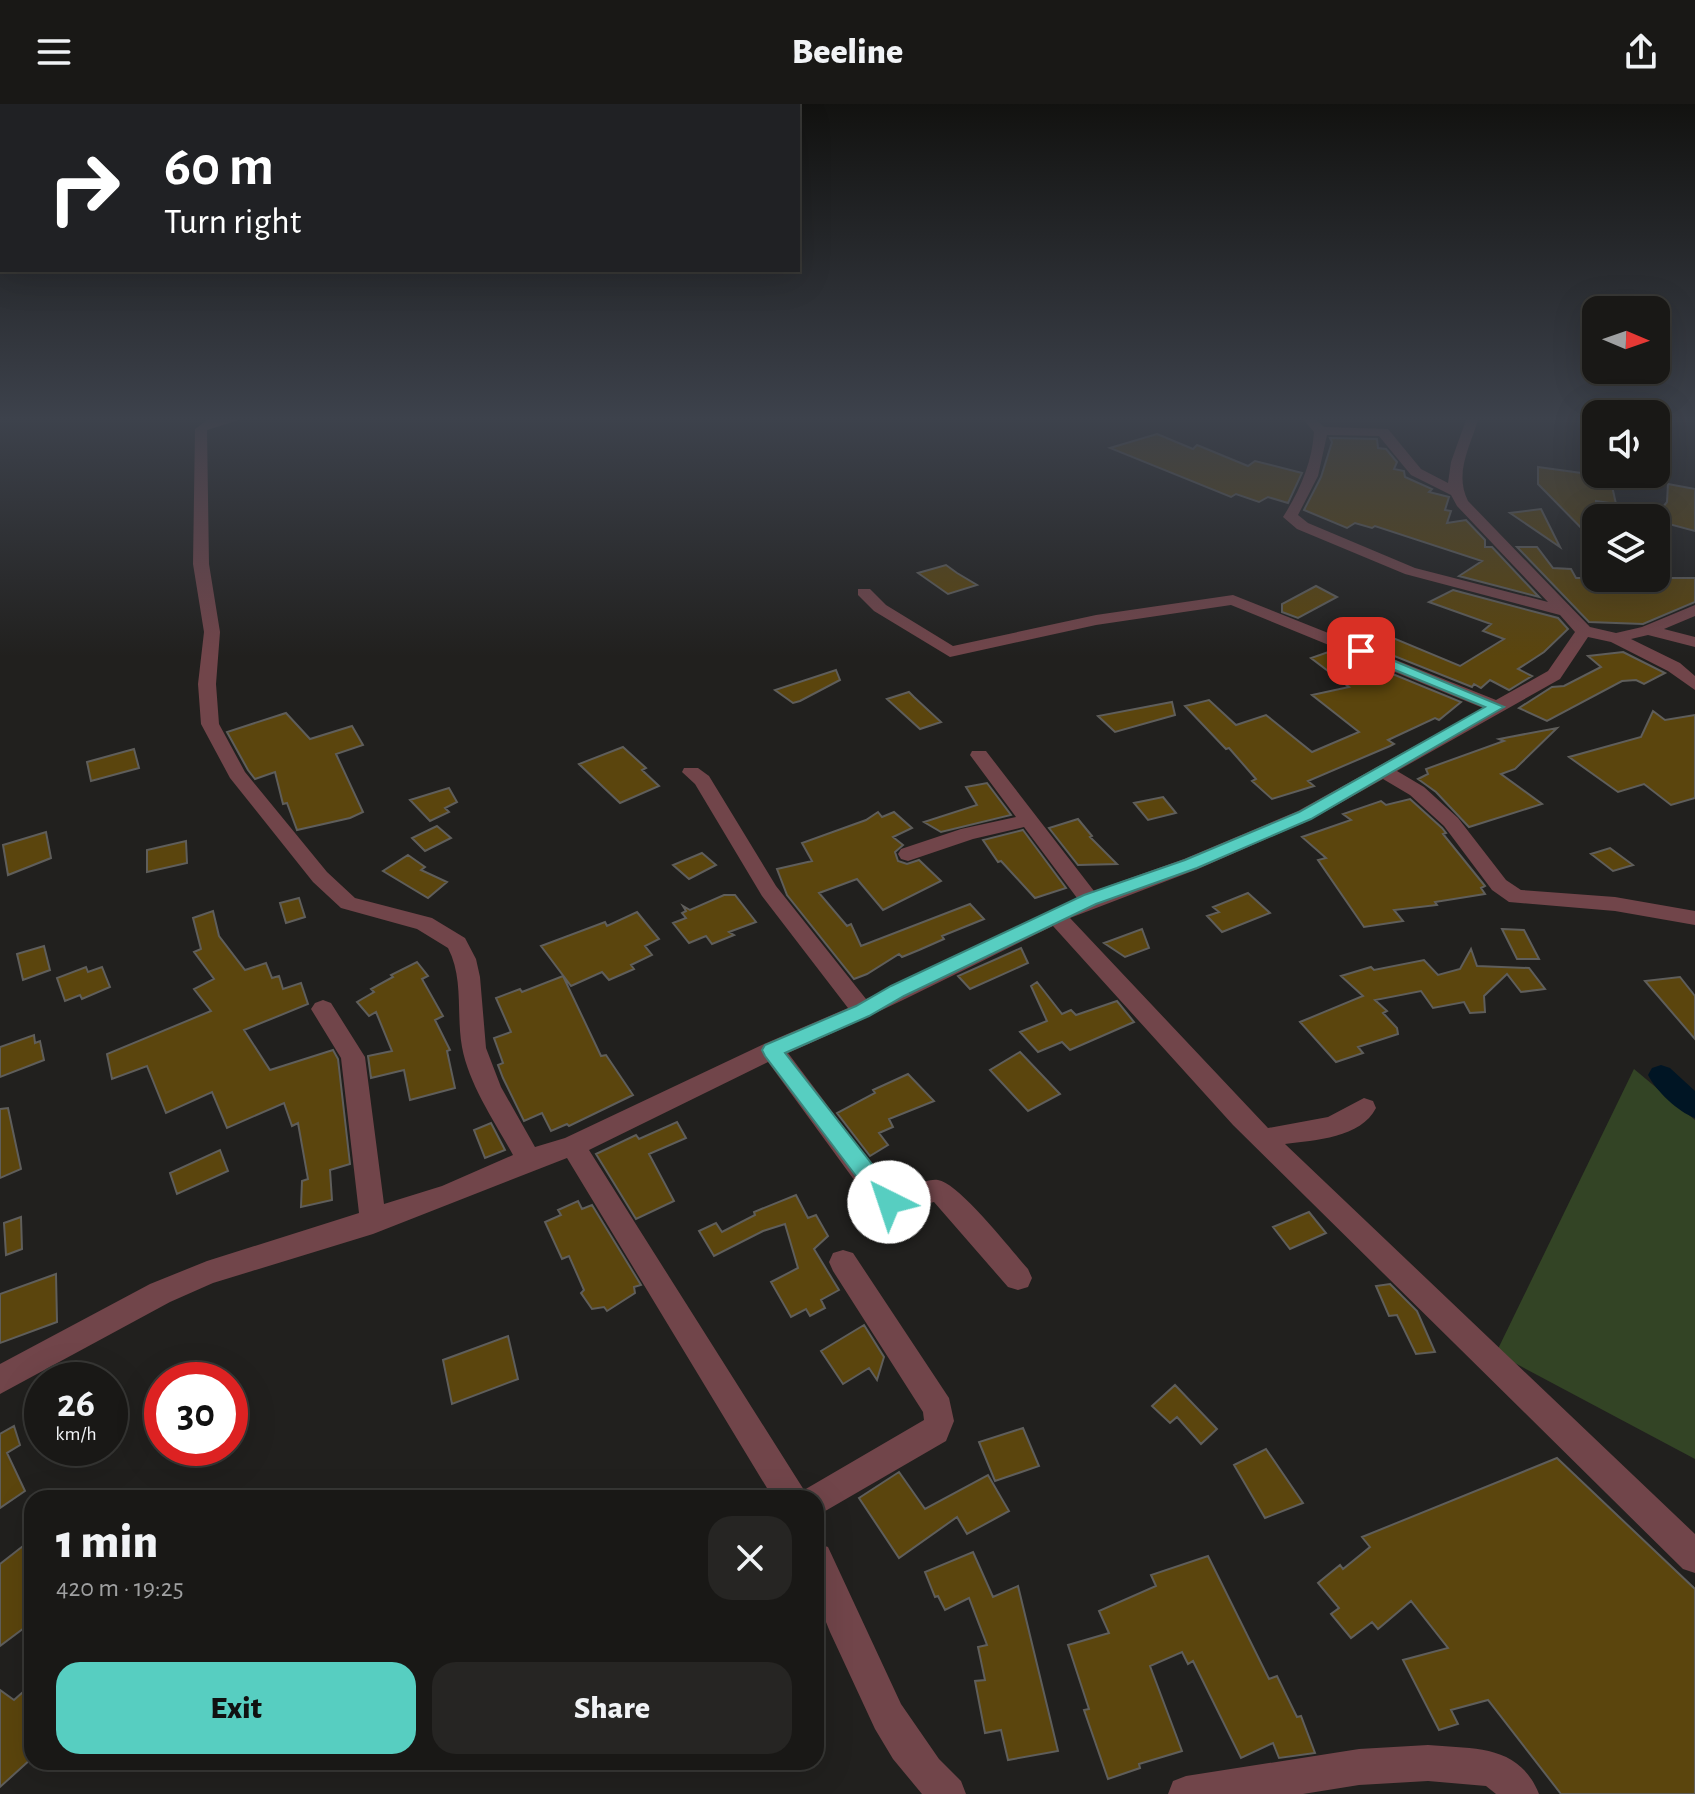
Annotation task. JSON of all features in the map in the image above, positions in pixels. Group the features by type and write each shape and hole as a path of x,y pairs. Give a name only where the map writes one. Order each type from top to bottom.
{"street":[{"path":"201,499 201,564 212,632 207,684 210,724 237,774 320,877 348,903 424,923 457,943 469,977 474,1048 489,1088 529,1160"},
{"path":"1302,499 1290,517 1299,520 1302,526 1410,571 1563,611"},
{"path":"1461,499 1584,631 1616,638 1674,667 1695,685"},
{"path":"864,592 880,608 950,652 1096,620 1233,600 1497,707"},
{"path":"1616,638 1648,630 1695,610"},
{"path":"1648,630 1695,642"},
{"path":"0,1380 160,1293 207,1273 449,1195 529,1160 573,1146 772,1050 863,1011 898,991 1090,900 1191,864 1305,815 1554,675 1584,631"},
{"path":"979,755 1090,900"},
{"path":"691,772 702,780 769,891 863,1011"},
{"path":"1385,772 1417,791 1451,822 1499,885 1516,897 1615,904 1695,918"},
{"path":"908,854 968,834 1029,820"},
{"path":"1056,916 1265,1140 1695,1557"},
{"path":"323,1009 353,1057 373,1222"},
{"path":"772,1050 880,1195 889,1202 899,1202 927,1190 942,1192 1018,1278"},
{"path":"1265,1140 1273,1135 1320,1130 1346,1122 1364,1108"},
{"path":"573,1146 786,1490"},
{"path":"824,1494 935,1430 939,1421 938,1408 843,1262"},
{"path":"824,1576 896,1733 933,1781 948,1794"},
{"path":"1186,1794 1359,1767 1428,1763 1501,1772 1521,1794"}],"green space":[{"path":"1634,1069 1695,1120 1695,1459 1496,1353"}],"building":[{"path":"1310,499 1448,499 1445,510 1451,511 1447,523 1466,520 1485,540 1485,547 1492,547 1539,597 1459,576 1482,561 1375,526 1372,528 1355,523 1347,528 1304,510"},
{"path":"1553,499 1615,499 1616,504 1596,501 1596,504 1582,504 1582,529"},
{"path":"1667,499 1695,499 1695,531 1670,524 1670,504 1665,504"},
{"path":"1541,509 1560,547 1510,513"},
{"path":"1517,547 1537,547 1553,568 1571,569 1576,578 1582,578 1582,592 1670,592 1670,578 1695,578 1695,602 1643,624 1589,622"},
{"path":"946,565 977,585 948,594 918,573"},
{"path":"1316,586 1337,597 1298,618 1282,612 1282,604"},
{"path":"1453,590 1558,618 1568,629 1544,652 1518,669 1532,676 1509,690 1490,680 1481,688 1474,684 1472,687 1354,640 1374,630 1460,666 1504,639 1483,631 1491,624 1429,602"},
{"path":"1334,650 1461,702 1439,720 1435,718 1388,740 1394,744 1308,781 1314,786 1272,799 1252,781 1256,779 1229,748 1226,749 1185,706 1209,700 1236,725 1266,715 1312,752 1359,732 1312,695 1349,687 1311,658"},
{"path":"1623,652 1665,673 1644,684 1636,680 1622,681 1547,721 1519,708 1552,687 1564,686 1601,667 1588,656"},
{"path":"836,670 840,680 800,701 793,703 775,690"},
{"path":"909,692 941,722 920,729 887,699"},
{"path":"1172,702 1175,715 1115,732 1098,716"},
{"path":"1653,711 1665,720 1695,715 1695,798 1671,805 1644,784 1618,792 1569,757 1641,737"},
{"path":"286,713 310,739 352,726 363,745 336,754 363,812 297,830 287,803 283,804 275,772 255,779 248,770 227,732"},
{"path":"1557,728 1515,769 1501,774 1542,804 1469,827 1436,792 1418,779 1428,774 1426,769 1504,741 1499,739"},
{"path":"623,747 646,768 642,770 659,786 620,803 579,764"},
{"path":"134,749 139,768 91,781 87,762"},
{"path":"987,783 1011,815 941,832 924,822 977,805 966,787"},
{"path":"449,788 457,802 445,808 449,812 430,821 410,800"},
{"path":"1163,797 1176,813 1148,820 1134,803"},
{"path":"1410,799 1446,833 1443,834 1485,886 1481,888 1485,894 1435,902 1437,905 1394,910 1403,921 1364,927 1318,860 1326,858 1302,837 1351,820 1343,814 1381,801 1386,805"},
{"path":"878,812 882,817 894,812 912,828 893,837 903,845 895,852 898,861 907,864 919,860 941,881 883,910 857,879 819,893 847,926 851,924 861,946 970,904 984,919 902,957 899,954 854,979 787,895 777,869 812,861 802,843 866,820"},
{"path":"1078,819 1090,837 1117,864 1078,865 1049,828"},
{"path":"437,826 451,838 425,851 412,838"},
{"path":"1023,830 1066,888 1035,898 1001,861 998,862 983,840"},
{"path":"46,832 51,858 8,875 3,845"},
{"path":"186,841 187,863 147,872 147,850"},
{"path":"1610,848 1633,865 1613,871 1591,854"},
{"path":"702,853 716,865 689,879 673,865"},
{"path":"408,855 425,867 421,870 447,882 428,898 383,871"},
{"path":"1248,893 1270,913 1222,932 1207,916 1219,912 1213,907"},
{"path":"724,895 735,895 756,922 729,932 734,935 712,944 706,936 689,943 673,923 686,918 682,913 686,911 683,906 690,910"},
{"path":"299,898 305,917 286,923 280,903"},
{"path":"213,911 219,936 245,970 266,963 272,978 279,976 283,989 301,983 308,1004 244,1030 270,1070 333,1050 338,1059 350,1164 330,1170 332,1200 301,1207 302,1181 308,1179 298,1123 292,1126 284,1103 227,1128 212,1092 166,1113 147,1066 112,1079 107,1054 211,1011 194,989 214,979 194,952 201,949 193,918"},
{"path":"637,912 659,939 645,946 652,955 631,965 634,969 609,980 602,972 571,986 541,946 605,922 607,926"},
{"path":"1142,929 1149,948 1125,957 1104,943"},
{"path":"1502,929 1524,930 1539,959 1517,959"},
{"path":"44,946 50,970 23,980 17,954"},
{"path":"1021,948 1028,963 970,989 958,976"},
{"path":"1471,949 1477,966 1529,968 1545,989 1521,992 1507,974 1484,996 1485,1012 1470,1013 1464,1002 1433,1008 1421,991 1375,1000 1387,1011 1383,1013 1397,1028 1398,1034 1358,1047 1363,1053 1336,1062 1300,1022 1363,996 1341,976 1371,967 1374,970 1424,960 1438,975 1460,969"},
{"path":"417,962 428,976 422,979 443,1016 435,1020 450,1050 447,1051 455,1088 410,1100 404,1070 371,1078 368,1056 392,1051 376,1012 369,1016 357,1002 374,992 371,989 393,977 391,975"},
{"path":"86,967 88,972 102,967 110,987 82,999 80,995 65,1001 57,978"},
{"path":"563,976 601,1056 606,1055 633,1095 569,1126 567,1124 551,1131 542,1113 524,1121 503,1078 498,1065 503,1063 494,1038 511,1032 496,998 520,989 522,992"},
{"path":"1680,977 1695,996 1695,1039 1645,981"},
{"path":"1037,982 1062,1014 1071,1010 1076,1015 1117,1001 1134,1022 1070,1050 1062,1042 1038,1052 1020,1032 1047,1021 1031,986"},
{"path":"34,1035 35,1043 40,1041 44,1060 0,1077 0,1047"},
{"path":"1020,1052 1060,1094 1028,1111 990,1070"},
{"path":"908,1074 934,1101 889,1119 893,1127 879,1133 888,1145 870,1156 837,1113 875,1093 873,1090"},
{"path":"8,1108 21,1169 0,1178 0,1109"},
{"path":"677,1122 686,1138 649,1154 674,1201 636,1219 596,1154 636,1135 639,1139"},
{"path":"491,1123 505,1150 485,1158 474,1130"},
{"path":"220,1150 228,1171 177,1194 170,1173"},
{"path":"796,1195 808,1218 816,1215 828,1236 814,1249 839,1290 821,1300 825,1308 810,1316 806,1309 791,1317 771,1282 798,1268 785,1224 763,1231 714,1256 699,1231 716,1223 722,1232 755,1215 754,1212"},
{"path":"578,1201 582,1209 592,1205 641,1285 634,1287 635,1293 607,1311 604,1307 592,1309 581,1293 584,1290 569,1256 562,1259 545,1222 561,1215 558,1210"},
{"path":"1309,1212 1326,1233 1290,1249 1273,1227"},
{"path":"21,1217 22,1249 6,1255 4,1223"},
{"path":"56,1274 57,1322 0,1343 0,1294"},
{"path":"1390,1284 1417,1311 1435,1352 1416,1354 1397,1315 1389,1316 1376,1286"},
{"path":"864,1325 884,1357 877,1380 869,1368 843,1384 821,1351"},
{"path":"508,1336 518,1379 452,1404 443,1360"},
{"path":"1175,1385 1217,1429 1201,1444 1177,1417 1170,1423 1152,1406"},
{"path":"14,1426 20,1445 7,1453 25,1490 0,1508 0,1434"},
{"path":"1023,1428 1039,1466 995,1481 979,1442"},
{"path":"1266,1449 1303,1503 1265,1518 1234,1465"},
{"path":"1557,1458 1695,1589 1695,1794 1561,1794 1488,1700 1451,1710 1458,1724 1439,1730 1403,1660 1448,1648 1411,1601 1378,1629 1372,1622 1351,1638 1331,1614 1339,1608 1318,1583 1340,1565 1343,1569 1370,1547 1362,1537"},
{"path":"899,1472 925,1509 988,1475 1009,1511 967,1534 957,1517 899,1558 859,1498"},
{"path":"24,1545 24,1628 0,1646 0,1564"},
{"path":"973,1552 993,1597 1018,1586 1058,1751 1008,1760 1001,1730 985,1733 975,1681 985,1680 978,1647 987,1645 969,1598 945,1610 938,1596 935,1597 925,1572"},
{"path":"1208,1556 1269,1679 1277,1676 1297,1717 1301,1716 1315,1753 1279,1758 1273,1743 1241,1758 1193,1661 1188,1664 1182,1652 1150,1666 1182,1751 1139,1764 1140,1768 1108,1779 1084,1710 1089,1709 1068,1645 1109,1633 1099,1611 1156,1586 1151,1575"},
{"path":"0,1690 14,1700 24,1691 24,1765 0,1787"}],"waterway":[{"path":"1661,1075 1695,1107"}],"route":[{"path":"889,1202 880,1195 772,1050 863,1011 898,991 1090,900 1191,864 1305,815 1497,707 1361,651"}]}
